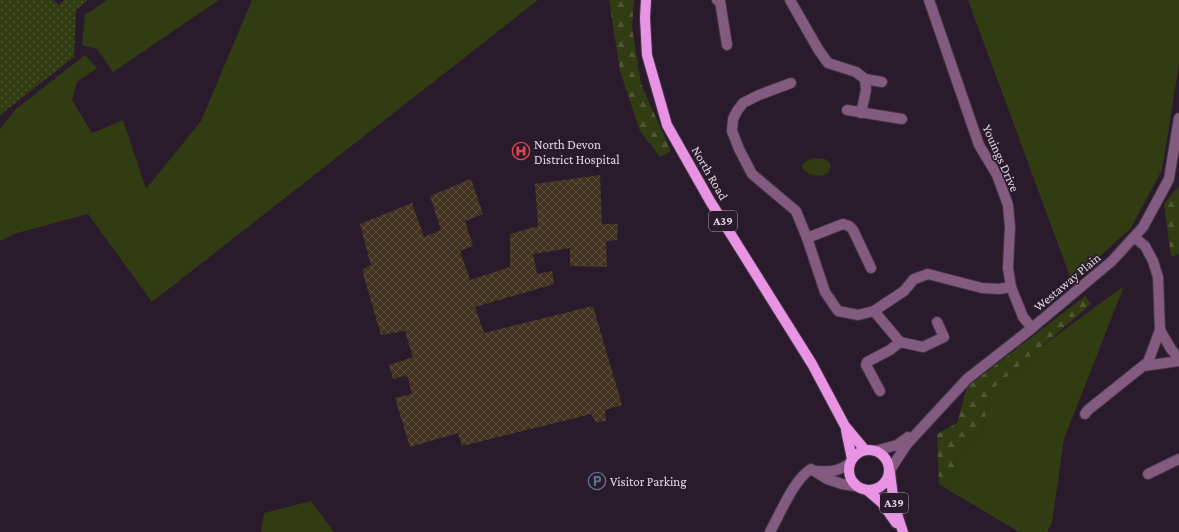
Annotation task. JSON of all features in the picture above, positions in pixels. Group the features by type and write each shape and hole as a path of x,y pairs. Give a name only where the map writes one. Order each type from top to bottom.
{"main road":[{"name":"North Road","path":"646,0 645,18 647,56 667,125 710,201 812,364 845,426 870,450"},
{"name":"North Road","path":"845,426 851,461"},
{"path":"870,450 885,458 890,471 886,482 878,489 868,491 859,488 849,475 851,461 860,452 870,450"},
{"name":"A39","path":"890,471 894,505 902,532"},
{"name":"A39","path":"868,491 882,503 902,532"}],"street":[{"path":"719,0 727,45"},
{"path":"790,0 818,49 828,63 856,72 865,79 882,82"},
{"name":"Youings Drive","path":"929,0 979,145 997,175 1008,205 1010,227 1008,268 1011,287 1023,316 1032,328"},
{"path":"861,113 866,90 865,79"},
{"path":"791,83 743,103 733,119 732,130 739,149 752,174 796,211 807,238 825,292 838,311 858,315 874,311 904,291 914,279 928,274 982,288 999,289 1011,287"},
{"path":"847,110 902,120"},
{"name":"Westaway Plain","path":"890,471 898,455 918,431 967,379 1032,328 1112,261 1143,227 1169,179 1179,118"},
{"path":"807,238 843,224 849,226 853,230 871,268"},
{"path":"1085,414 1148,362 1152,355 1160,330 1158,277 1156,267 1145,246 1134,237"},
{"path":"874,311 900,342 923,347 944,337 937,322"},
{"path":"1144,366 1179,360 1160,330"},
{"path":"880,391 866,365 867,362 890,350 900,342"},
{"name":"Westaway Plain","path":"870,450 897,445 918,431"},
{"path":"1148,474 1179,458"},
{"path":"816,471 832,472 841,469 851,461"},
{"path":"770,532 798,482 805,472 811,468 827,479 842,484 856,486"}],"green space":[{"path":"0,0 53,0 59,5 64,0 88,0 76,10 74,57 0,115"},
{"path":"107,0 219,0 113,72 97,49 82,45 85,15"},
{"path":"252,0 538,0 152,302 88,214 17,233 0,241 0,129 16,109 85,55 97,68 77,82 72,100 92,133 123,120 146,189 201,121"},
{"path":"609,0 634,0 632,27 641,84 671,151 660,157 640,131 620,71"},
{"path":"968,0 1179,0 1179,64 1162,170 1131,228 1072,282"},
{"path":"815,158 825,159 830,163 829,171 824,175 817,176 810,174 805,171 802,166 805,162"},
{"path":"1179,186 1179,254 1171,257 1164,204"},
{"path":"1124,286 1064,439 1052,523 1047,532 1019,532 945,488 962,450 982,435 990,391 1042,346"},
{"path":"1085,296 1091,304 990,391 982,435 962,450 945,488 939,484 937,434 957,423 967,387"},
{"path":"311,501 334,532 261,532 264,513"}],"building":[{"path":"600,175 602,224 618,224 617,240 606,241 607,267 570,266 570,248 533,254 537,274 552,271 554,284 475,307 484,333 593,306 622,405 605,410 606,421 596,422 591,414 462,446 458,433 410,447 395,398 412,394 407,375 393,379 389,365 413,357 405,331 381,335 362,270 371,265 360,224 412,203 424,237 441,230 430,196 471,179 483,214 465,221 473,246 460,251 470,280 510,267 510,234 538,226 535,184"}],"place":[{"name":"North Devon District Hospital","path":"521,151"},
{"name":"Visitor Parking","path":"597,481"}]}
